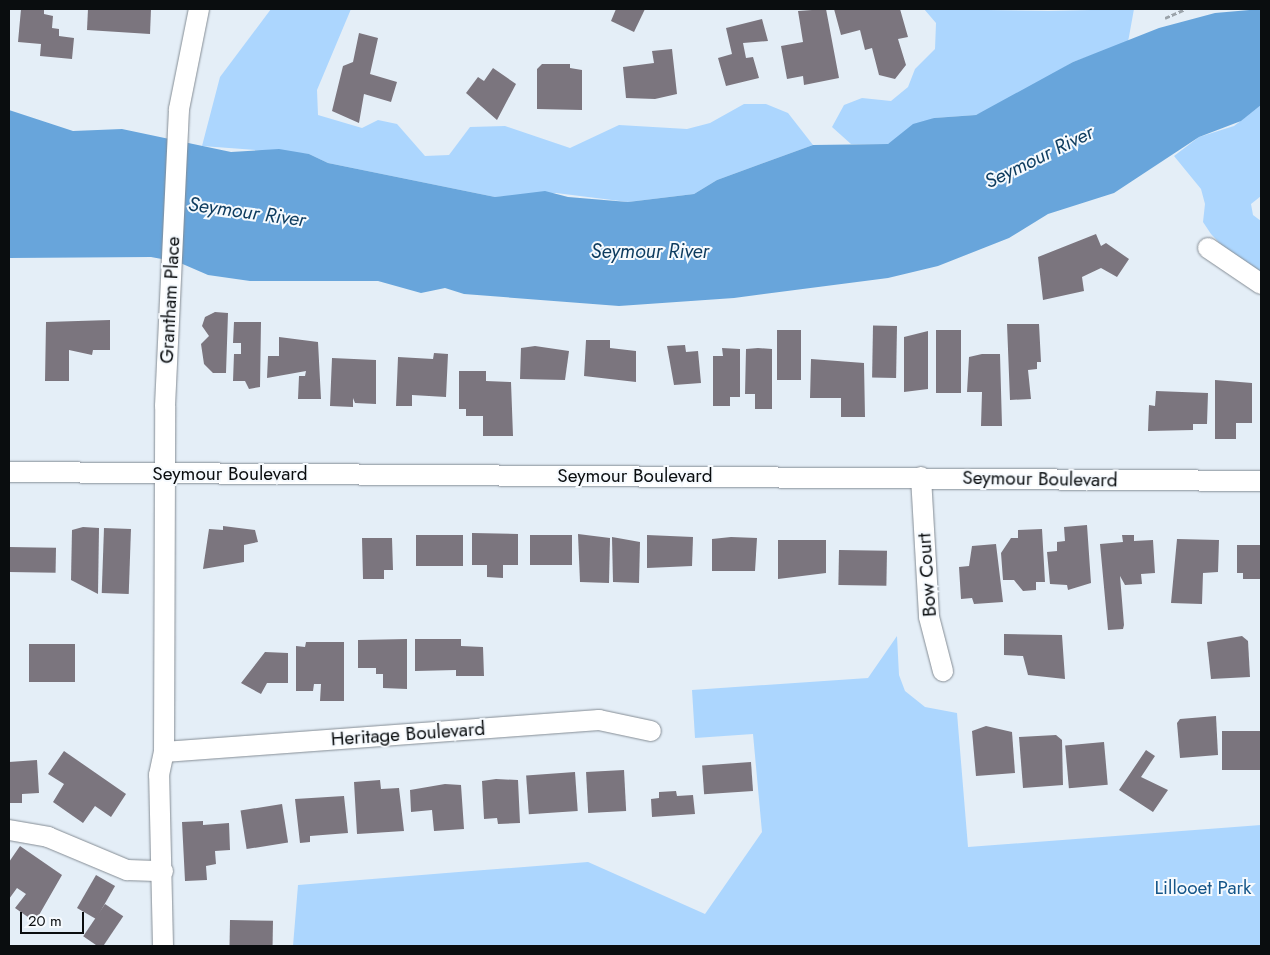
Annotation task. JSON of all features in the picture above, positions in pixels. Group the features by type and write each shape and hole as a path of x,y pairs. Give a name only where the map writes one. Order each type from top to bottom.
{"street":[{"name":"Grantham Place","path":"166,474 170,294 178,122 199,9"},
{"path":"1208,248 1261,284"},
{"name":"Seymour Boulevard","path":"9,472 921,477 1261,481"},
{"path":"163,946 163,871 159,775 164,752 166,474"},
{"name":"Bow Court","path":"921,477 929,617 943,671"},
{"name":"Heritage Boulevard","path":"164,752 599,720 651,731"},
{"path":"9,830 48,837 127,870 163,871"}],"path":[{"path":"1165,18 1185,9"}],"green space":[{"path":"271,9 351,9 317,90 318,115 362,128 378,120 397,124 425,156 449,155 470,127 505,126 570,148 619,125 687,129 710,123 744,104 766,104 788,113 813,145 717,180 694,194 628,202 556,193 495,197 328,163 309,154 202,146 220,77"},
{"path":"924,9 1049,11 1134,9 1128,42 1073,62 1008,101 976,115 934,118 888,144 851,144 832,127 844,105 862,98 891,101 908,87 915,69 935,49 936,23"},
{"path":"1261,105 1261,196 1251,204 1253,215 1261,221 1261,274 1232,256 1211,234 1203,222 1205,204 1201,189 1174,156 1199,137 1234,126"},
{"name":"Lillooet Park","path":"897,636 899,675 905,691 925,707 957,713 968,847 1261,825 1261,946 293,946 298,885 471,871 588,862 705,914 762,832 753,734 695,738 692,690 868,678"}],"water":[{"name":"Seymour River","path":"1261,9 1261,105 1241,121 1199,137 1114,193 1048,214 1009,238 938,266 888,278 734,298 619,306 464,294 445,288 421,293 378,281 250,281 208,275 178,262 151,257 9,258 9,110 73,131 122,129 231,152 279,149 309,154 328,163 495,197 545,191 568,197 628,202 694,194 717,180 813,145 888,144 913,124 934,118 976,115 1073,62 1159,28 1215,13"}],"building":[{"path":"21,9 44,9 44,14 53,16 52,28 59,29 59,36 74,38 72,59 40,56 41,44 18,42"},
{"path":"88,9 151,9 150,34 87,30"},
{"path":"616,9 645,9 634,32 611,21"},
{"path":"826,9 839,78 804,85 803,76 787,79 781,46 803,42 798,11"},
{"path":"834,9 900,9 908,37 898,39 906,65 895,79 879,75 872,48 865,50 860,30 841,35"},
{"path":"762,19 768,41 743,43 746,58 753,57 759,78 726,86 718,58 732,54 726,28"},
{"path":"359,33 378,38 370,74 397,82 391,102 364,94 359,123 332,111 343,66 353,62"},
{"path":"672,49 677,94 655,99 626,98 623,67 654,63 652,51"},
{"path":"542,64 570,64 570,68 582,70 582,110 537,109 537,69"},
{"path":"493,68 516,84 497,120 466,93 478,77 484,81"},
{"path":"1096,234 1101,246 1106,243 1129,259 1117,277 1101,268 1082,277 1084,291 1043,300 1038,257"},
{"path":"215,312 228,313 226,373 213,373 204,364 201,344 209,336 202,326 205,317"},
{"path":"110,320 110,350 93,350 92,355 69,350 69,381 45,381 46,322"},
{"path":"234,322 261,322 260,387 249,389 245,381 233,381 234,354 241,354 241,343 233,343"},
{"path":"1007,324 1039,324 1041,362 1037,362 1037,369 1028,370 1031,399 1010,400"},
{"path":"873,326 897,326 896,378 872,378"},
{"path":"777,330 801,330 801,380 777,380"},
{"path":"936,330 961,330 961,393 936,393"},
{"path":"928,331 928,389 904,392 904,337"},
{"path":"279,337 318,342 321,399 298,399 299,376 305,376 306,371 267,378 268,356 279,356"},
{"path":"586,340 610,340 610,348 636,351 636,382 584,376"},
{"path":"685,345 686,352 698,351 701,383 674,385 667,346"},
{"path":"535,346 569,351 565,380 520,379 521,348"},
{"path":"722,348 740,349 740,397 730,397 730,406 713,406 713,356 723,356"},
{"path":"746,349 772,349 772,409 755,409 755,394 745,394"},
{"path":"434,353 448,354 446,397 412,395 412,406 396,406 398,357 433,359"},
{"path":"982,354 1000,354 1002,426 981,426 982,392 967,392 969,357"},
{"path":"332,358 376,360 376,404 355,403 353,398 353,407 330,406"},
{"path":"811,359 864,363 865,417 841,417 841,398 810,398"},
{"path":"459,371 486,371 486,381 511,382 513,436 483,436 483,416 466,416 466,409 459,409"},
{"path":"1215,380 1252,383 1252,423 1236,423 1236,439 1215,439"},
{"path":"1156,391 1208,393 1207,424 1193,424 1193,430 1148,431 1149,405 1155,406"},
{"path":"1087,525 1091,583 1068,590 1067,585 1050,584 1047,552 1057,551 1057,542 1065,541 1064,527"},
{"path":"223,526 255,530 258,542 244,545 244,562 203,569 209,529 223,530"},
{"path":"83,527 99,528 98,594 71,580 72,530"},
{"path":"104,528 131,529 129,594 102,593"},
{"path":"1042,529 1045,582 1036,582 1036,590 1023,591 1014,580 1003,580 1001,553 1011,538 1018,538 1018,530"},
{"path":"472,533 518,534 518,565 503,565 503,578 487,577 487,565 472,565"},
{"path":"578,534 610,538 609,583 580,582"},
{"path":"416,535 463,535 463,566 416,566"},
{"path":"530,535 572,535 572,565 530,565"},
{"path":"647,535 693,537 692,566 647,568"},
{"path":"1122,535 1134,535 1134,541 1153,540 1155,573 1141,574 1142,584 1125,585 1120,576 1124,625 1123,629 1108,630 1100,544 1123,542"},
{"path":"612,537 640,542 639,583 613,582"},
{"path":"731,537 757,538 755,571 712,571 712,539"},
{"path":"362,538 392,538 393,570 384,570 384,579 363,579"},
{"path":"1177,539 1219,540 1218,572 1203,573 1202,604 1171,603"},
{"path":"778,540 826,540 826,573 778,579"},
{"path":"996,544 1003,602 974,604 972,598 961,599 959,567 969,566 972,546"},
{"path":"1237,545 1261,545 1261,579 1243,579 1243,573 1237,573"},
{"path":"9,547 56,548 56,573 9,572"},
{"path":"839,550 887,551 886,586 838,585"},
{"path":"1004,634 1062,635 1065,679 1028,675 1023,656 1004,655"},
{"path":"1242,636 1248,641 1250,677 1211,679 1207,642"},
{"path":"407,639 407,689 383,688 383,674 376,674 376,668 358,668 358,640"},
{"path":"415,639 461,639 461,646 483,647 484,676 456,676 456,670 415,671"},
{"path":"306,642 344,642 344,701 320,701 321,684 314,684 313,691 296,691 296,646 305,647"},
{"path":"29,644 75,644 75,682 29,682"},
{"path":"265,652 288,653 288,683 267,683 261,694 241,683"},
{"path":"1216,716 1218,755 1180,758 1177,723 1180,719"},
{"path":"986,726 1012,732 1015,773 976,776 972,731"},
{"path":"1222,731 1261,731 1261,770 1222,770"},
{"path":"1056,735 1062,740 1063,785 1023,788 1019,737"},
{"path":"1104,742 1108,785 1069,788 1065,745"},
{"path":"1146,750 1155,756 1141,777 1168,790 1153,812 1119,790"},
{"path":"64,751 126,794 111,817 95,806 83,823 53,802 64,784 48,774"},
{"path":"37,760 39,793 22,794 22,803 9,803 9,762"},
{"path":"751,762 753,791 704,794 702,765"},
{"path":"624,770 626,811 588,813 586,772"},
{"path":"575,772 578,811 529,814 526,775"},
{"path":"496,779 518,780 520,823 498,824 497,818 484,819 482,781"},
{"path":"380,780 381,789 399,788 404,831 357,834 354,782"},
{"path":"445,784 461,785 464,829 434,831 432,810 411,812 410,790"},
{"path":"676,791 677,796 693,795 695,814 652,817 651,799 659,798 659,792"},
{"path":"344,796 348,833 310,836 310,842 300,843 295,799"},
{"path":"282,804 288,843 247,849 241,811"},
{"path":"203,821 203,825 229,823 230,850 215,851 216,864 206,866 207,880 185,881 182,822"},
{"path":"20,846 62,875 35,922 15,908 26,894 17,888 9,899 9,862"},
{"path":"96,875 115,886 96,919 77,908"},
{"path":"105,904 123,916 103,946 98,946 83,936"},
{"path":"230,920 273,921 273,946 230,946"}]}
